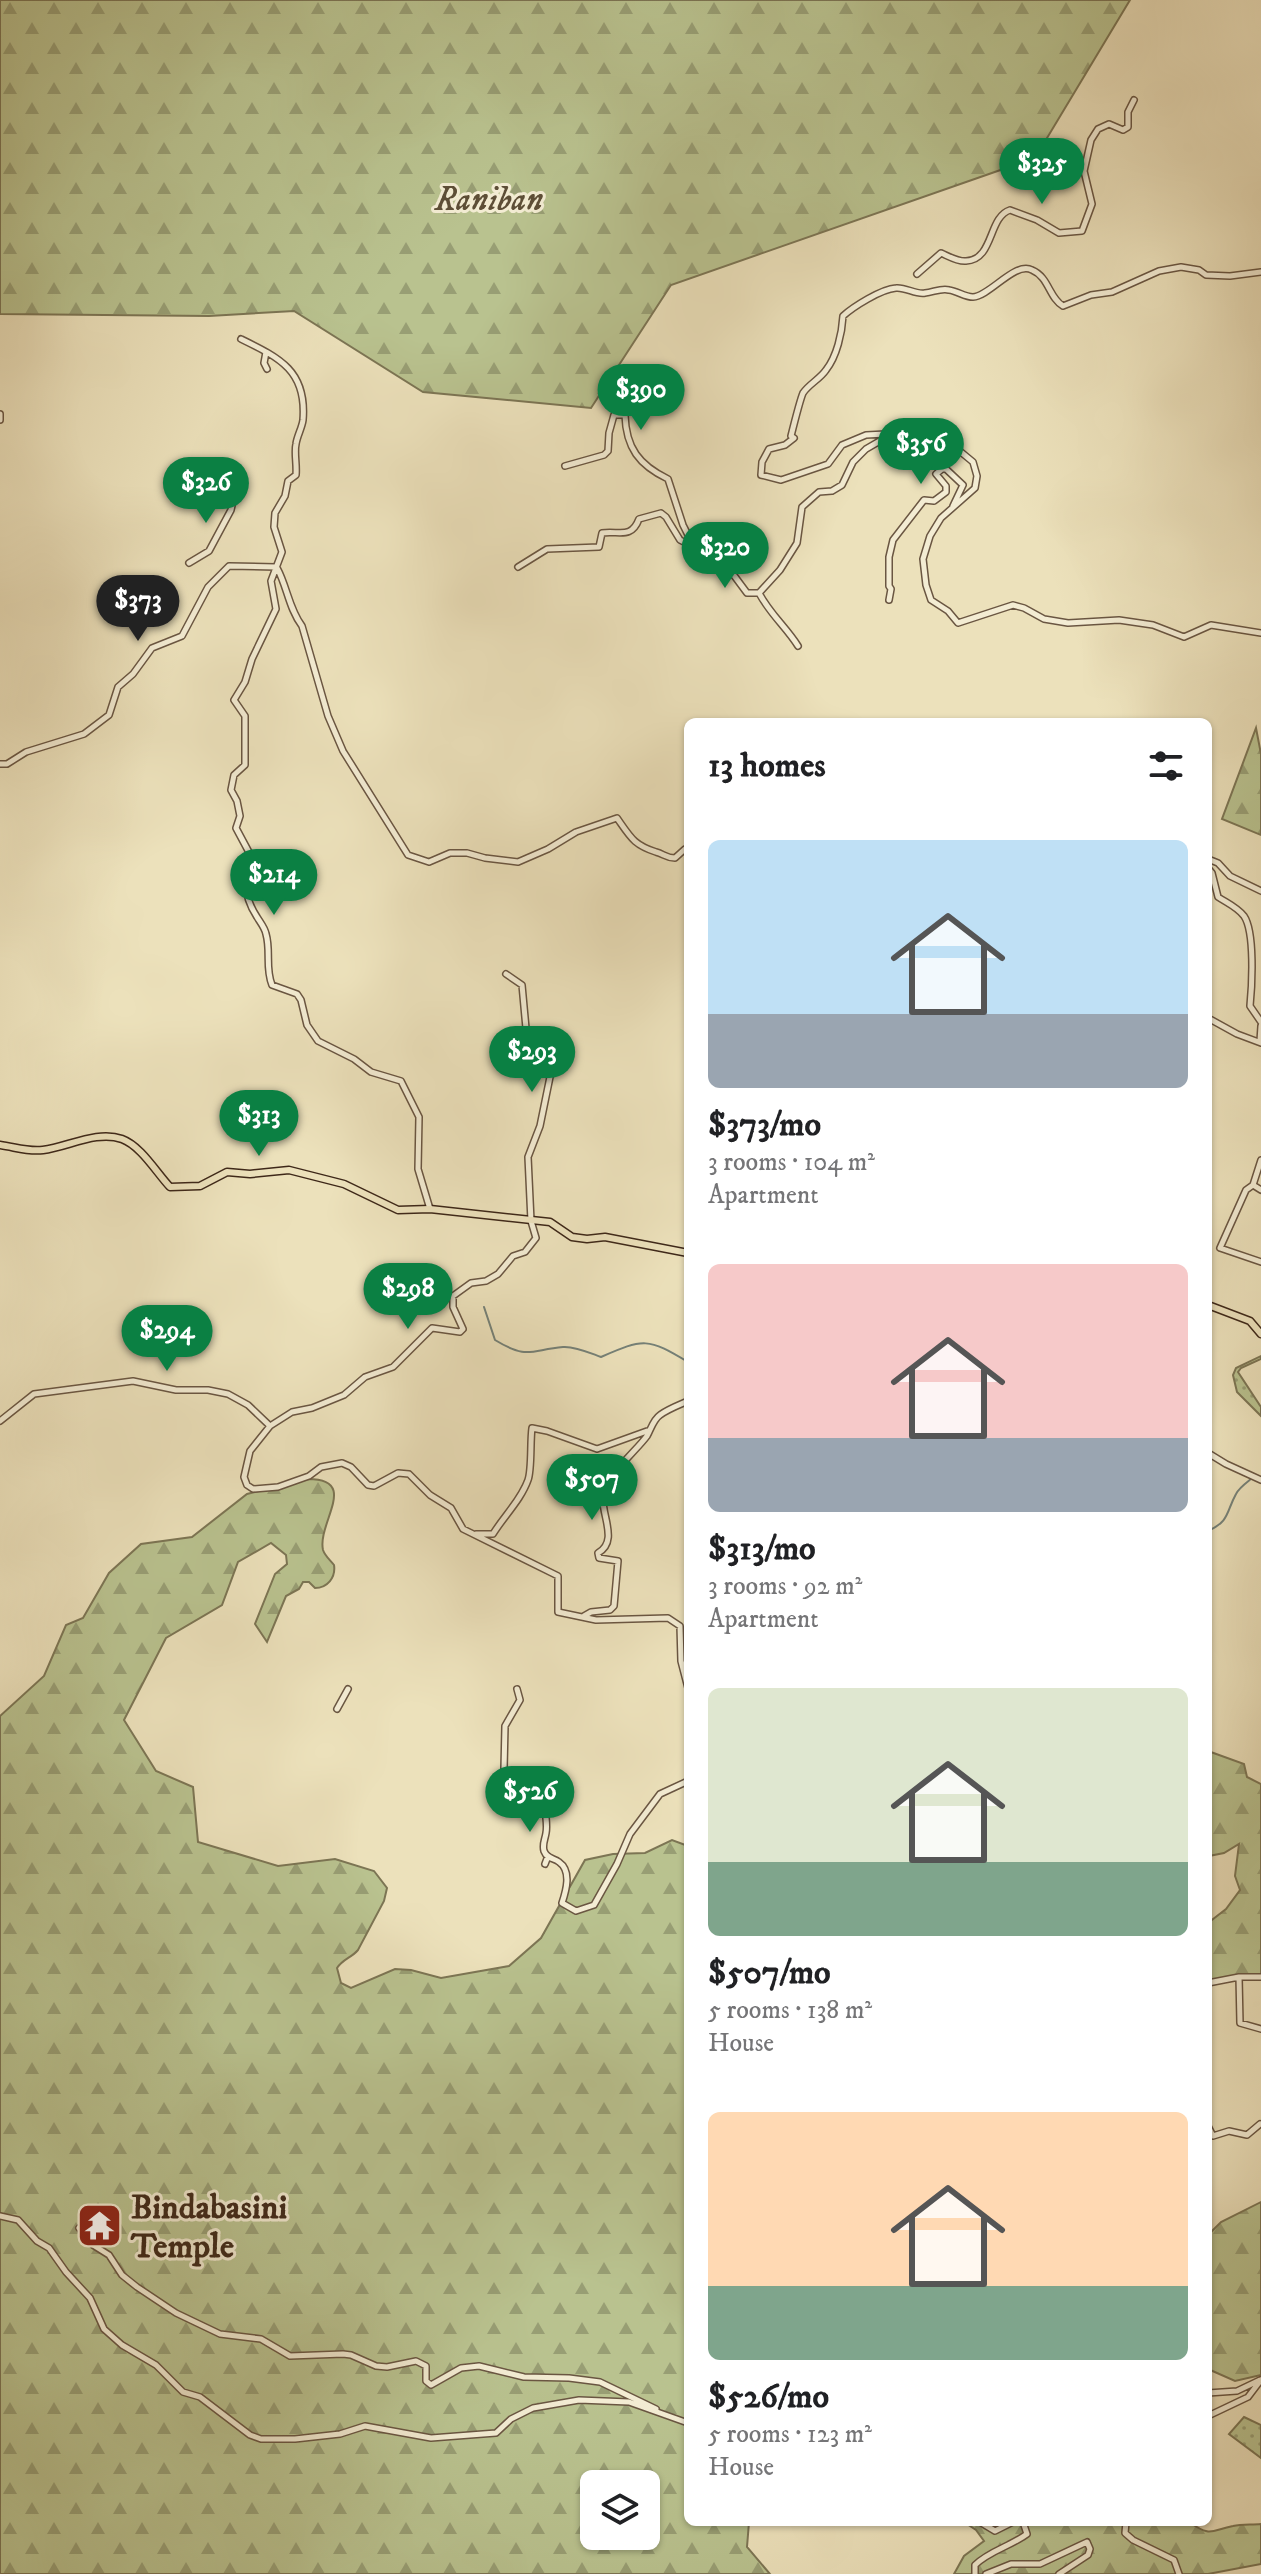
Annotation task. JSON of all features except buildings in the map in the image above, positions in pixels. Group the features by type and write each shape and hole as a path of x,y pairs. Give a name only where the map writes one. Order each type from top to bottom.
{"main road":[{"path":"0,1145 40,1151 104,1136 123,1139 132,1145 170,1187 200,1186 227,1172 250,1174 289,1170 344,1184 398,1210 430,1209 550,1222 572,1237 605,1237 684,1252"},
{"path":"1212,1307 1250,1321 1261,1334"}],"street":[{"path":"917,274 941,253 967,261 975,258 989,244 998,217 1005,211 1037,220 1059,233 1082,231 1092,204 1084,171 1091,140 1098,129 1109,124 1123,130 1128,127 1128,112 1134,100"},
{"path":"953,506 975,488 977,476 973,462 944,438 907,452 886,434 866,435 842,445 828,464 781,480 761,475 762,462 769,449 785,445 794,438 792,431 803,394 828,369 842,337 843,316 865,300 896,288 922,294 946,288 971,297 984,294 998,282 1024,268 1032,270 1049,285 1056,302 1063,306 1091,295 1112,292 1159,271 1181,267 1199,270 1206,275 1261,272"},
{"path":"241,339 283,362 302,389 303,398 303,419 295,446 296,475 288,481 285,496 275,513 274,527 282,552 271,581 276,609 252,659 245,682 234,700 245,716 247,745 245,765 234,775 231,790 240,816 236,828 251,856 245,870 245,890 251,908 266,933 267,974 272,985 297,994 307,1025 318,1041 354,1059 371,1072 401,1081 419,1117 418,1169 430,1209"},
{"path":"266,352 264,363 267,369"},
{"path":"0,414 0,420"},
{"path":"565,466 604,455 608,451 614,415 625,415 626,436 632,452 647,467 668,479 683,525 703,550"},
{"path":"518,567 547,549 599,547 602,533 625,534 632,531 639,519 661,513 680,540 724,562 747,593 759,593 780,570 797,543 802,507 819,492 832,491 842,485 853,462 866,449 885,438 889,439"},
{"path":"889,600 889,557 893,540 924,500 939,499 946,492 946,486 936,474 946,469 963,485 953,506 930,536 923,559 931,600 948,611 958,623 1013,605 1056,621 1119,620 1153,625 1184,637 1211,625 1261,633"},
{"path":"189,563 209,551 231,510 235,492"},
{"path":"0,764 7,764 26,752 84,734 109,715 118,687 133,674 152,648 182,636 189,628 200,598 229,566 276,567"},
{"path":"276,567 295,618 302,626 328,716 343,751 408,855 429,862 450,853 467,853 518,862 576,832 617,818 638,846 666,858 675,858 684,850"},
{"path":"759,593 779,625 798,646"},
{"path":"1212,861 1230,876 1261,891"},
{"path":"1212,880 1218,897 1236,908 1246,919 1252,985 1250,1006 1261,1024 1260,1042 1212,1020"},
{"path":"506,974 522,985 527,1039 525,1072 548,1074 550,1077 540,1126 528,1157 531,1221 536,1238 525,1252 513,1256 498,1274 486,1281 471,1283 453,1296 453,1307 463,1329 460,1332 432,1328 393,1367 365,1377 344,1395 312,1408 292,1412 270,1426 250,1451 244,1477 253,1489 278,1487 336,1463 351,1467 368,1485 374,1486 398,1473 409,1474 430,1495 451,1508 463,1529 558,1576 558,1612 596,1620 668,1618 680,1626 684,1673"},
{"path":"1261,1160 1253,1185 1246,1190 1220,1248 1261,1262"},
{"path":"1253,1185 1261,1190"},
{"path":"0,1421 34,1394 133,1381 176,1390 208,1390 228,1394 248,1405 270,1426"},
{"path":"583,1616 610,1610 614,1606 618,1561 599,1558 598,1553 608,1541 603,1495 608,1482 659,1415 684,1403"},
{"path":"475,1535 493,1534 504,1515 519,1500 529,1479 532,1428 597,1449 650,1430"},
{"path":"1212,1455 1261,1480"},
{"path":"337,1709 348,1689"},
{"path":"517,1689 519,1705 505,1726 504,1769 521,1785 537,1789 546,1801 543,1848 548,1856 565,1868 567,1886 562,1903 576,1911 594,1905 630,1834 660,1794 684,1783"},
{"path":"545,1864 548,1856"},
{"path":"1239,1977 1240,2023 1261,2029"},
{"path":"1212,1982 1261,1977"},
{"path":"1212,2134 1229,2131 1247,2135 1260,2124"},
{"path":"0,2216 18,2220 37,2241 49,2248 90,2298 104,2329 122,2345 156,2365 183,2392 214,2405 242,2429 261,2439 340,2434 365,2426 431,2438 496,2433 511,2419 533,2408 579,2400 629,2402 684,2421"},
{"path":"79,2228 93,2245 109,2255 122,2275 167,2308 220,2334 261,2339 290,2356 343,2354 387,2367 416,2361 426,2366 426,2381 431,2385 461,2368 479,2366 524,2377 589,2379 614,2387 660,2412"},
{"path":"1212,2393 1237,2391 1261,2380 1244,2400 1212,2414"},
{"path":"1250,2394 1260,2396"},
{"path":"987,2526 995,2531 1005,2526"},
{"path":"975,2574 975,2565 1027,2534 1026,2526"},
{"path":"1126,2526 1125,2533 1133,2540 1174,2560 1179,2574"},
{"path":"986,2574 1011,2564 1040,2564 1087,2542 1090,2549 1088,2555 1059,2574"}],"green space":[{"name":"Raniban","path":"0,0 1130,0 1035,158 671,285 591,408 423,392 294,311 209,316 0,314"},
{"path":"1256,728 1261,754 1261,835 1222,819"},
{"path":"1261,1356 1261,1359 1238,1372 1261,1407 1261,1416 1237,1392 1233,1375 1236,1368"},
{"path":"308,1479 323,1481 331,1486 333,1504 325,1528 323,1550 334,1565 334,1570 327,1584 315,1588 309,1582 303,1582 299,1589 286,1596 267,1642 255,1624 275,1574 287,1564 286,1555 271,1543 238,1562 222,1605 166,1638 124,1720 156,1771 193,1787 198,1842 278,1866 335,1859 374,1871 387,1888 384,1901 358,1950 337,1968 341,1983 351,1988 395,1969 441,1978 509,1966 541,1938 585,1860 613,1854 645,1853 672,1840 684,1844 684,2526 749,2526 747,2547 770,2574 0,2574 0,1716 44,1676 66,1625 83,1618 109,1573 141,1544 192,1537 247,1494"},
{"path":"1212,1752 1244,1764 1247,1777 1261,1784 1261,1976 1212,1983 1212,1920 1226,1909 1240,1890 1235,1876 1239,1844 1224,1853 1212,1855"},
{"path":"1261,2202 1261,2375 1235,2381 1212,2371 1212,2231 1221,2222"},
{"path":"1244,2417 1261,2425 1261,2458 1229,2434"},
{"path":"1261,2524 1261,2564 1208,2574 954,2574 964,2556 984,2541 970,2526 1196,2526 1211,2532 1236,2525"}],"waterway":[{"path":"484,1307 495,1340 522,1352 568,1347 601,1357 627,1346 646,1343 664,1348 684,1360"},
{"path":"1212,1529 1224,1520 1237,1492 1251,1479"}],"place":[{"name":"Bindabasini Temple","path":"100,2226"}]}
